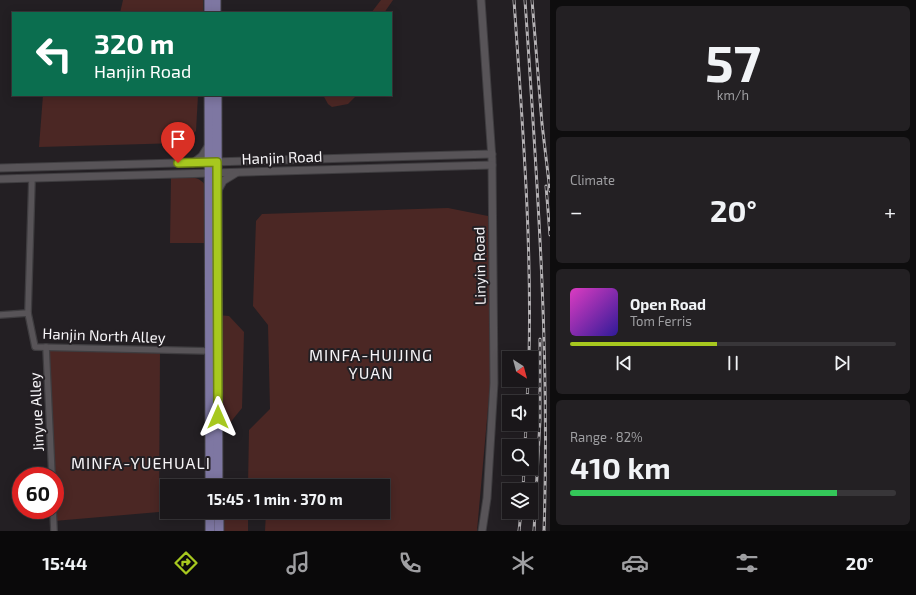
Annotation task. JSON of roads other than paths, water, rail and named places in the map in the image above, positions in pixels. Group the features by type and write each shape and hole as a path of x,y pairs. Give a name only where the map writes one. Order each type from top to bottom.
{"main road":[{"path":"209,0 209,12"},
{"path":"216,0 216,12"},
{"path":"209,96 213,145"},
{"path":"216,96 213,145 213,190 218,479"},
{"path":"210,479 210,352 213,190"},
{"path":"210,519 210,531"},
{"path":"218,519 219,531"}],"street":[{"name":"Linyin Road","path":"481,0 492,154 494,383 487,498 482,531"},
{"path":"193,163 213,145 224,157 234,162"},
{"name":"Hanjin Road","path":"0,168 492,154"},
{"name":"Hanjin Road","path":"0,179 492,165"},
{"path":"195,174 205,180 213,190 236,173"},
{"path":"28,314 32,178"},
{"name":"Hanjin North Alley","path":"0,315 28,314 35,347 210,352"},
{"name":"Jinyue Alley","path":"46,347 52,467"},
{"path":"53,519 54,531"}],"railway":[{"path":"514,0 528,224 529,351"},
{"path":"525,0 538,199 544,332 544,531"},
{"path":"532,0 542,124 550,191"},
{"path":"546,186 550,235"},
{"path":"534,531 540,420 540,339"},
{"path":"527,395 528,387"},
{"path":"525,439 526,431"},
{"path":"523,483 524,475"},
{"path":"519,531 520,519"}],"district":[{"name":"MINFA-HUIJING YUAN","path":"371,364"},
{"name":"MINFA-YUEHUALI","path":"141,463"}]}
